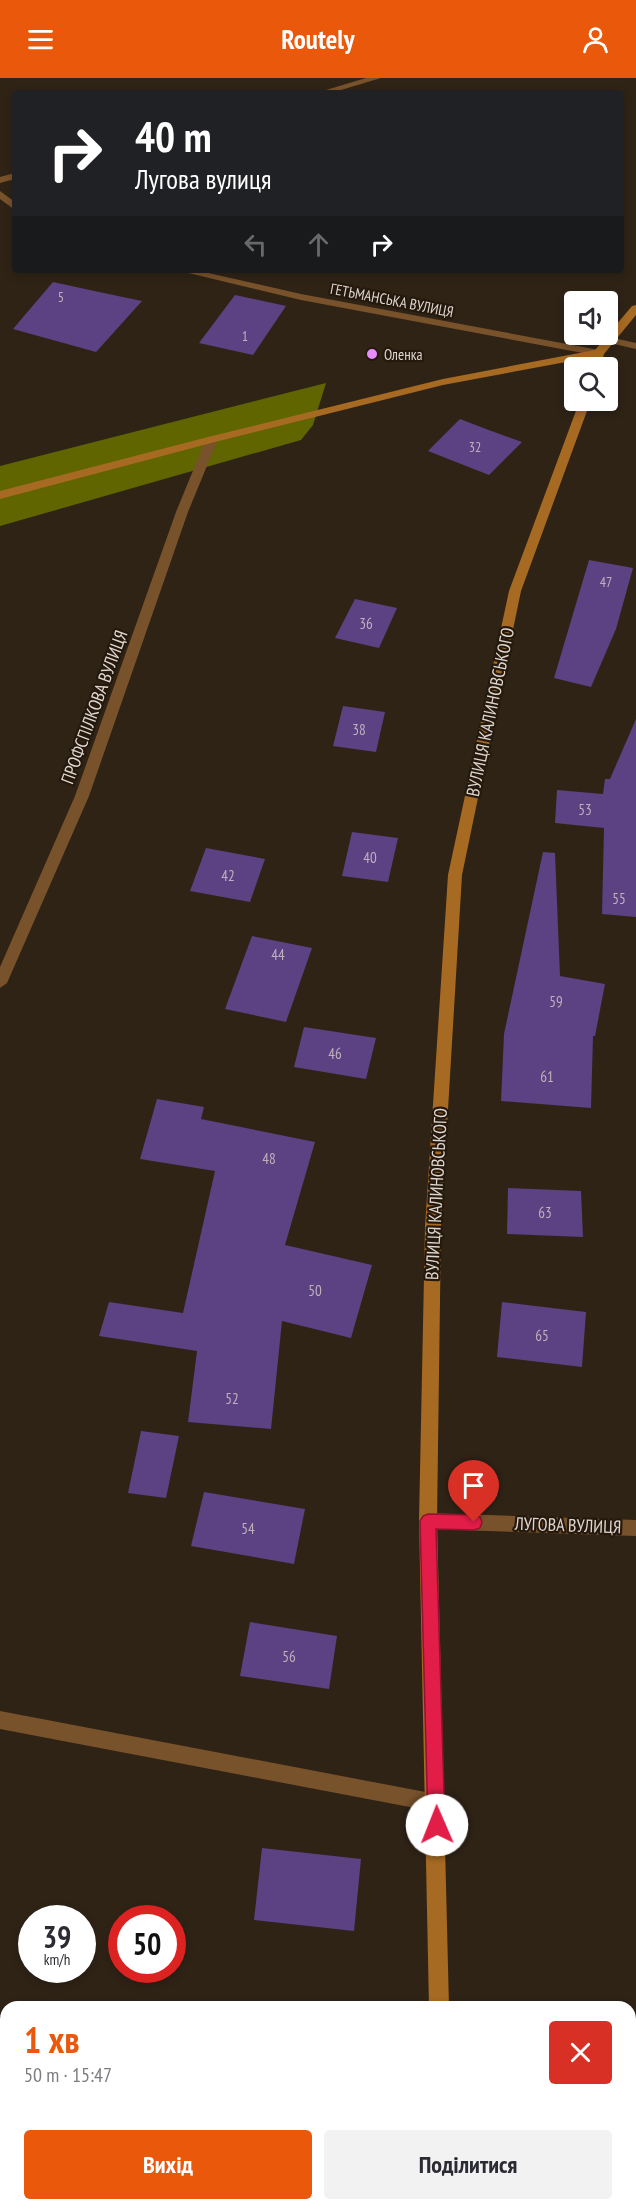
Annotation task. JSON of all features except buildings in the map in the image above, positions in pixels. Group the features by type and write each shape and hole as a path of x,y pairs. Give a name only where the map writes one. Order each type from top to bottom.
{"main road":[{"path":"618,329 636,308"},
{"path":"598,357 605,345"},
{"path":"0,495 442,382 599,353"},
{"name":"ВУЛИЦЯ КАЛИНОВСЬКОГО","path":"439,2001 428,1521 433,1227 455,875 515,591 582,411"}],"street":[{"path":"332,90 376,78"},
{"path":"0,194 12,204"},
{"name":"ГЕТЬМАНСЬКА ВУЛИЦЯ","path":"194,273 302,297 599,353"},
{"path":"618,342 636,346"},
{"name":"ПРОФСПІЛКОВА ВУЛИЦЯ","path":"0,983 82,796 182,512 212,439"},
{"name":"ЛУГОВА ВУЛИЦЯ","path":"428,1521 636,1528"},
{"path":"0,1720 436,1803"}],"shaded area":[{"path":"326,383 313,425 301,440 0,526 0,466"}],"place":[{"name":"Оленка","path":"372,354"}],"route":[{"path":"437,1825 428,1521 474,1522"}]}
